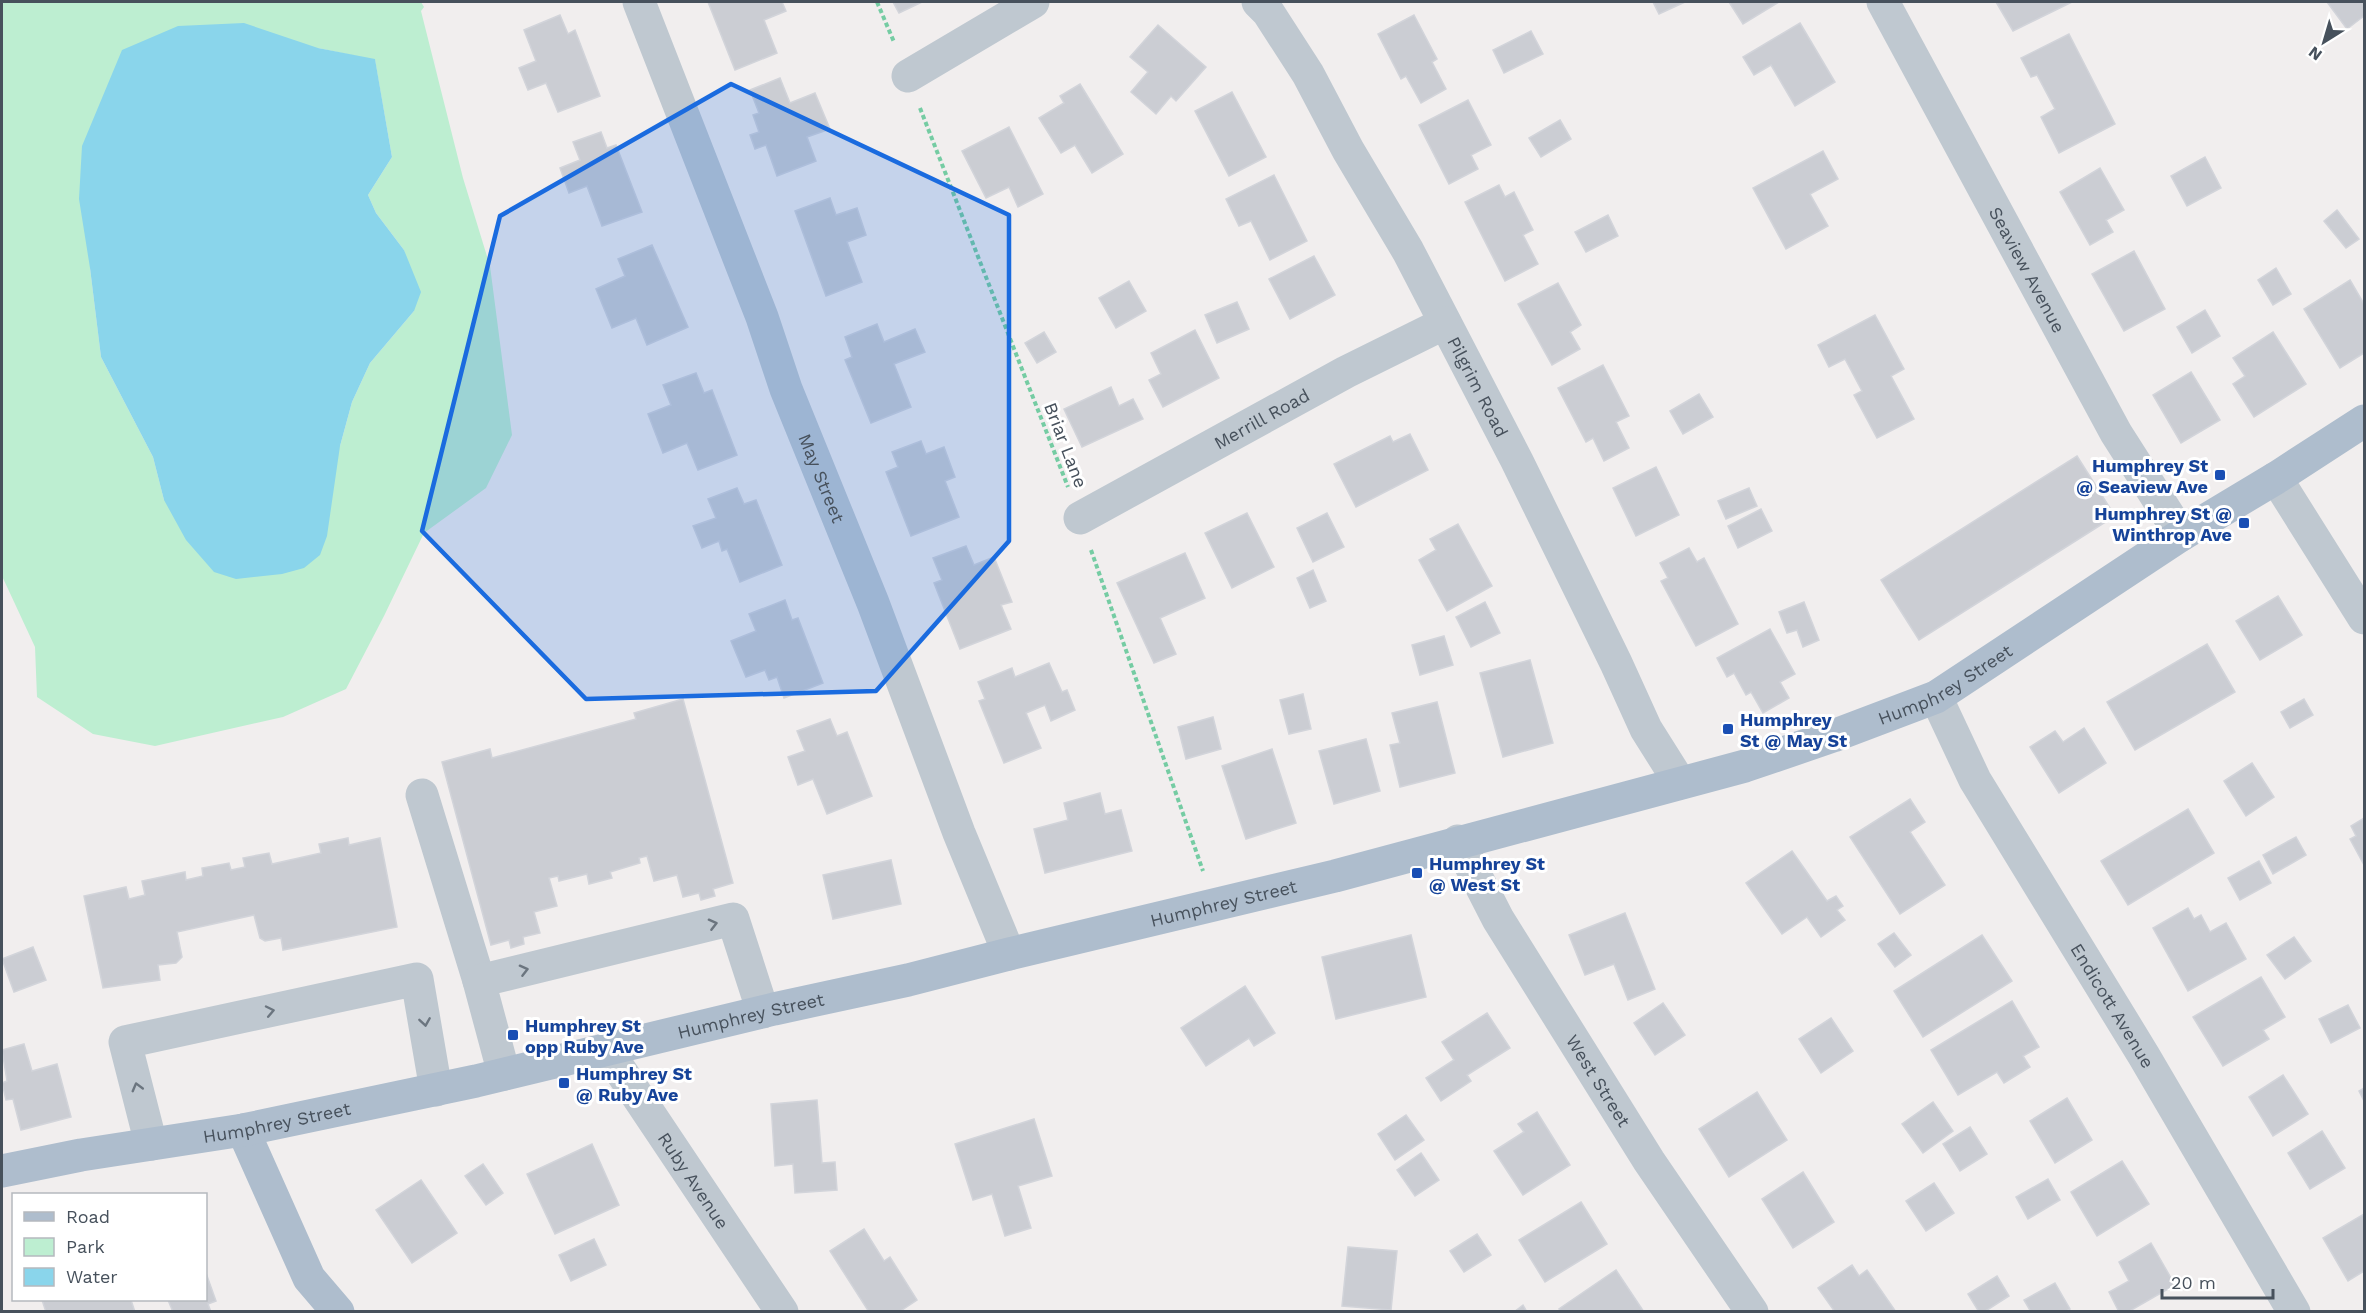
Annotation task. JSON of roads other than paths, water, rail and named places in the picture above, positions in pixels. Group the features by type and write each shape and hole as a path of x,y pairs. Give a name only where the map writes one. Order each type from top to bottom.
{"main road":[{"name":"Humphrey Street","path":"2,1171 81,1155 243,1130 504,1074 908,980 1335,876 1458,841 1544,821 1745,766 1936,697 2181,535 2276,478 2364,421"},
{"path":"243,1130 309,1278 313,1311"},
{"path":"309,1278 338,1311"}],"street":[{"name":"May Street","path":"639,2 762,317 791,400 869,592 958,833 1009,954"},
{"path":"908,76 1033,2"},
{"name":"Pilgrim Road","path":"1258,2 1268,12 1308,74 1348,150 1408,251 1517,461 1646,729 1680,783"},
{"name":"Seaview Avenue","path":"1883,2 2116,433 2181,535"},
{"name":"Merrill Road","path":"1080,518 1346,372 1445,322"},
{"path":"2276,478 2364,618"},
{"name":"Endicott Avenue","path":"1936,697 1975,780 2144,1056 2294,1311"},
{"path":"422,795 479,981 504,1074"},
{"name":"West Street","path":"1458,841 1498,919 1650,1161 1752,1311"},
{"path":"479,981 733,919 763,1012"},
{"path":"152,1144 125,1042 417,979 436,1089"},
{"name":"Ruby Avenue","path":"606,1049 782,1311"}],"water":[{"path":"244,23 318,48 375,59 392,157 368,195 376,213 404,250 421,292 414,311 370,363 352,402 340,446 327,536 320,555 304,568 282,574 236,579 214,572 186,540 164,500 153,457 101,357 79,199 82,146 122,50 178,26"}],"place":[{"name":"Humphrey St @ Seaview Ave","path":"2220,475"},
{"name":"Humphrey St @ Winthrop Ave","path":"2244,523"},
{"name":"Humphrey St @ May St","path":"1728,729"},
{"name":"Humphrey St @ West St","path":"1417,873"},
{"name":"Humphrey St opp Ruby Ave","path":"513,1035"},
{"name":"Humphrey St @ Ruby Ave","path":"564,1083"}]}
